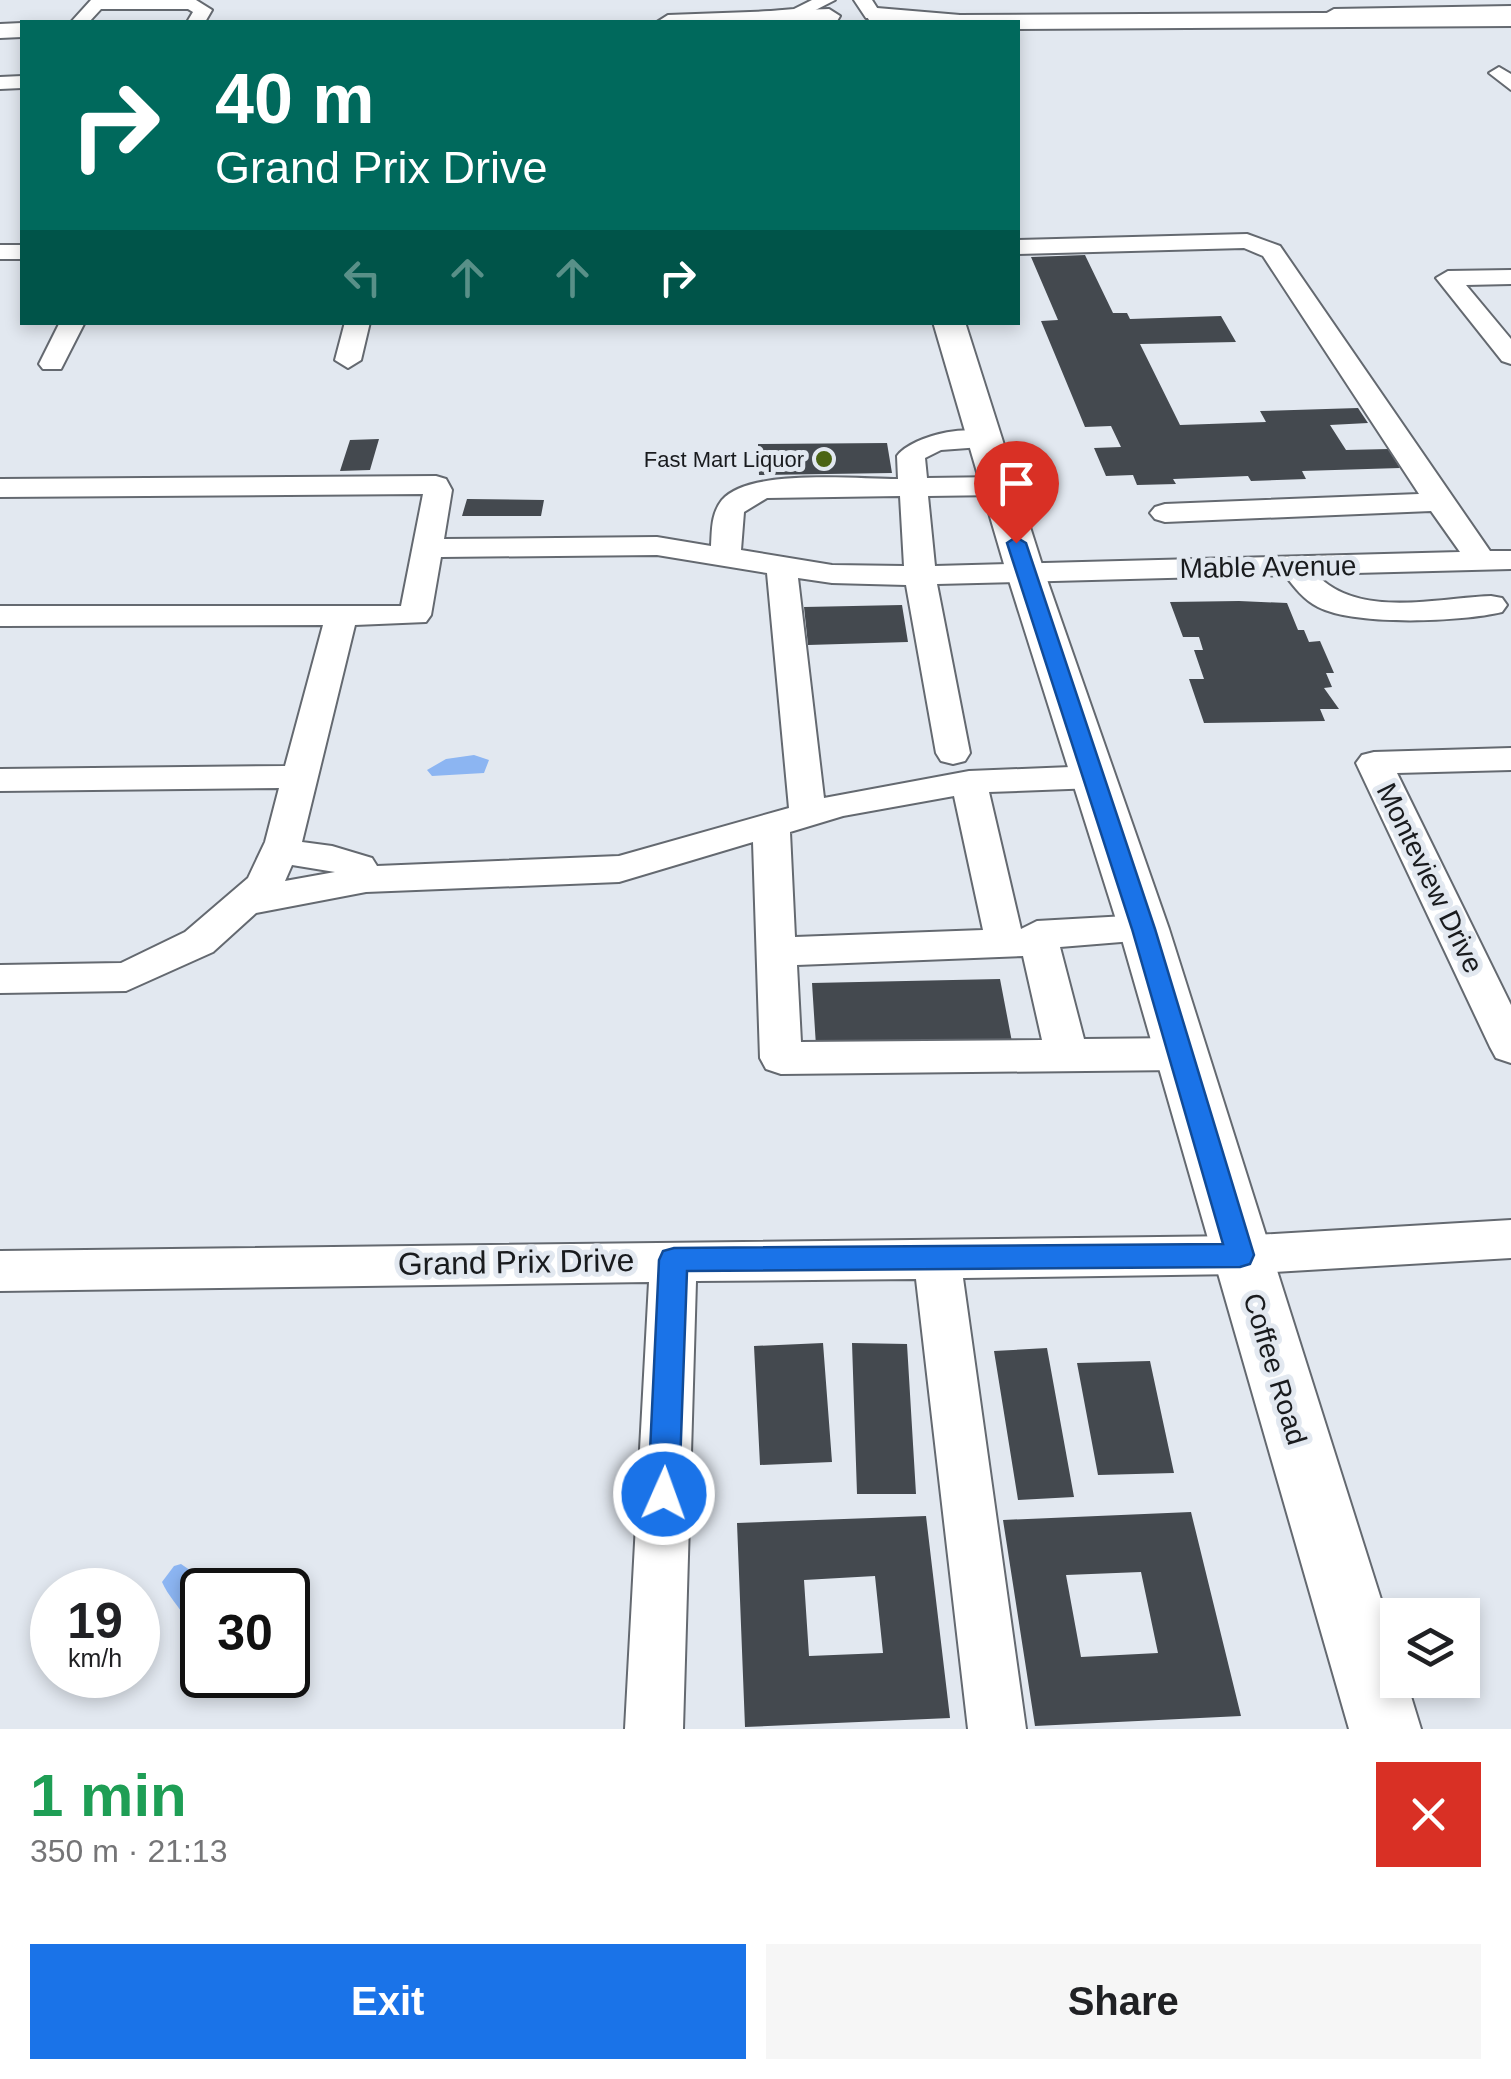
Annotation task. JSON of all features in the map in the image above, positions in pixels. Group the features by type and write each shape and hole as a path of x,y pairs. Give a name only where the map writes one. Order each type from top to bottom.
{"main road":[{"path":"725,20 830,11 941,20"},
{"path":"1020,22 1511,19"},
{"name":"Coffee Road","path":"951,325 1025,572 1144,929 1385,1729"}],"street":[{"path":"82,20 96,4 190,4 202,10 197,20"},
{"path":"1164,22 1241,16 1511,11"},
{"path":"1020,246 1247,241 1272,251 1439,502 1485,561 1491,604 1360,608 1333,602 1310,588 1294,568"},
{"path":"1511,276 1448,278 1511,356"},
{"path":"52,364 72,325"},
{"path":"348,360 357,325"},
{"path":"986,440 935,441 920,446 911,456 920,574 961,768 1022,942 1067,1055"},
{"path":"0,488 436,485 438,490 415,615 0,616"},
{"path":"726,556 729,507 738,498 763,489 999,486"},
{"path":"1164,513 1439,502"},
{"name":"Mable Avenue","path":"428,548 657,546 832,574 1294,568 1485,561"},
{"path":"781,564 808,814"},
{"path":"0,979 126,977 199,942 264,885 280,850 342,615"},
{"name":"Monteview Drive","path":"1511,759 1374,763 1511,1047"},
{"path":"245,902 366,879 619,869 961,768 1095,777"},
{"path":"0,780 299,777"},
{"path":"770,825 781,1058 1180,1054"},
{"path":"280,850 332,858 359,867 366,879"},
{"path":"776,952 1022,942 1037,936 1144,929"},
{"name":"Grand Prix Drive","path":"0,1271 1240,1255 1511,1239"},
{"path":"937,1258 997,1729"},
{"path":"654,1729 674,1260"}],"water":[{"path":"474,755 489,760 484,773 432,776 427,770 446,759"},
{"path":"181,1564 187,1568 180,1568 180,1611 162,1582 174,1566"}],"building":[{"path":"1085,255 1113,313 1127,313 1130,319 1221,316 1236,342 1140,344 1180,425 1266,422 1260,411 1358,408 1368,423 1330,425 1346,450 1388,449 1400,468 1302,471 1306,479 1173,479 1176,484 1137,485 1133,475 1106,476 1094,448 1121,447 1111,426 1085,427 1041,321 1058,320 1031,257"},
{"path":"379,439 370,470 340,471 350,440"},
{"name":"Fast Mart Liquor","path":"887,443 892,473 759,475 758,444"},
{"path":"467,499 544,500 541,516 462,516"},
{"path":"1170,602 1287,603 1298,630 1304,630 1309,642 1320,641 1334,673 1326,673 1332,687 1324,688 1339,709 1320,709 1325,721 1204,723 1189,679 1204,679 1194,650 1203,650 1199,637 1183,637"},
{"path":"902,605 908,642 808,645 804,607"},
{"path":"1000,979 1012,1042 816,1046 812,983"},
{"path":"823,1343 832,1462 760,1465 754,1346"},
{"path":"852,1343 907,1344 916,1494 857,1494"},
{"path":"1047,1348 1074,1497 1018,1500 994,1351"},
{"path":"1150,1361 1174,1473 1098,1475 1077,1363"},
{"path":"1191,1512 1241,1716 1035,1726 1003,1520","holes":["1141,1572 1158,1653 1081,1657 1066,1575"]},
{"path":"926,1516 950,1718 745,1727 737,1523","holes":["875,1576 883,1653 809,1656 804,1580"]}],"place":[{"name":"Fast Mart Liquor","path":"824,459"}],"route":[{"path":"664,1494 674,1260 1240,1255 1144,929 1016,543"}]}
